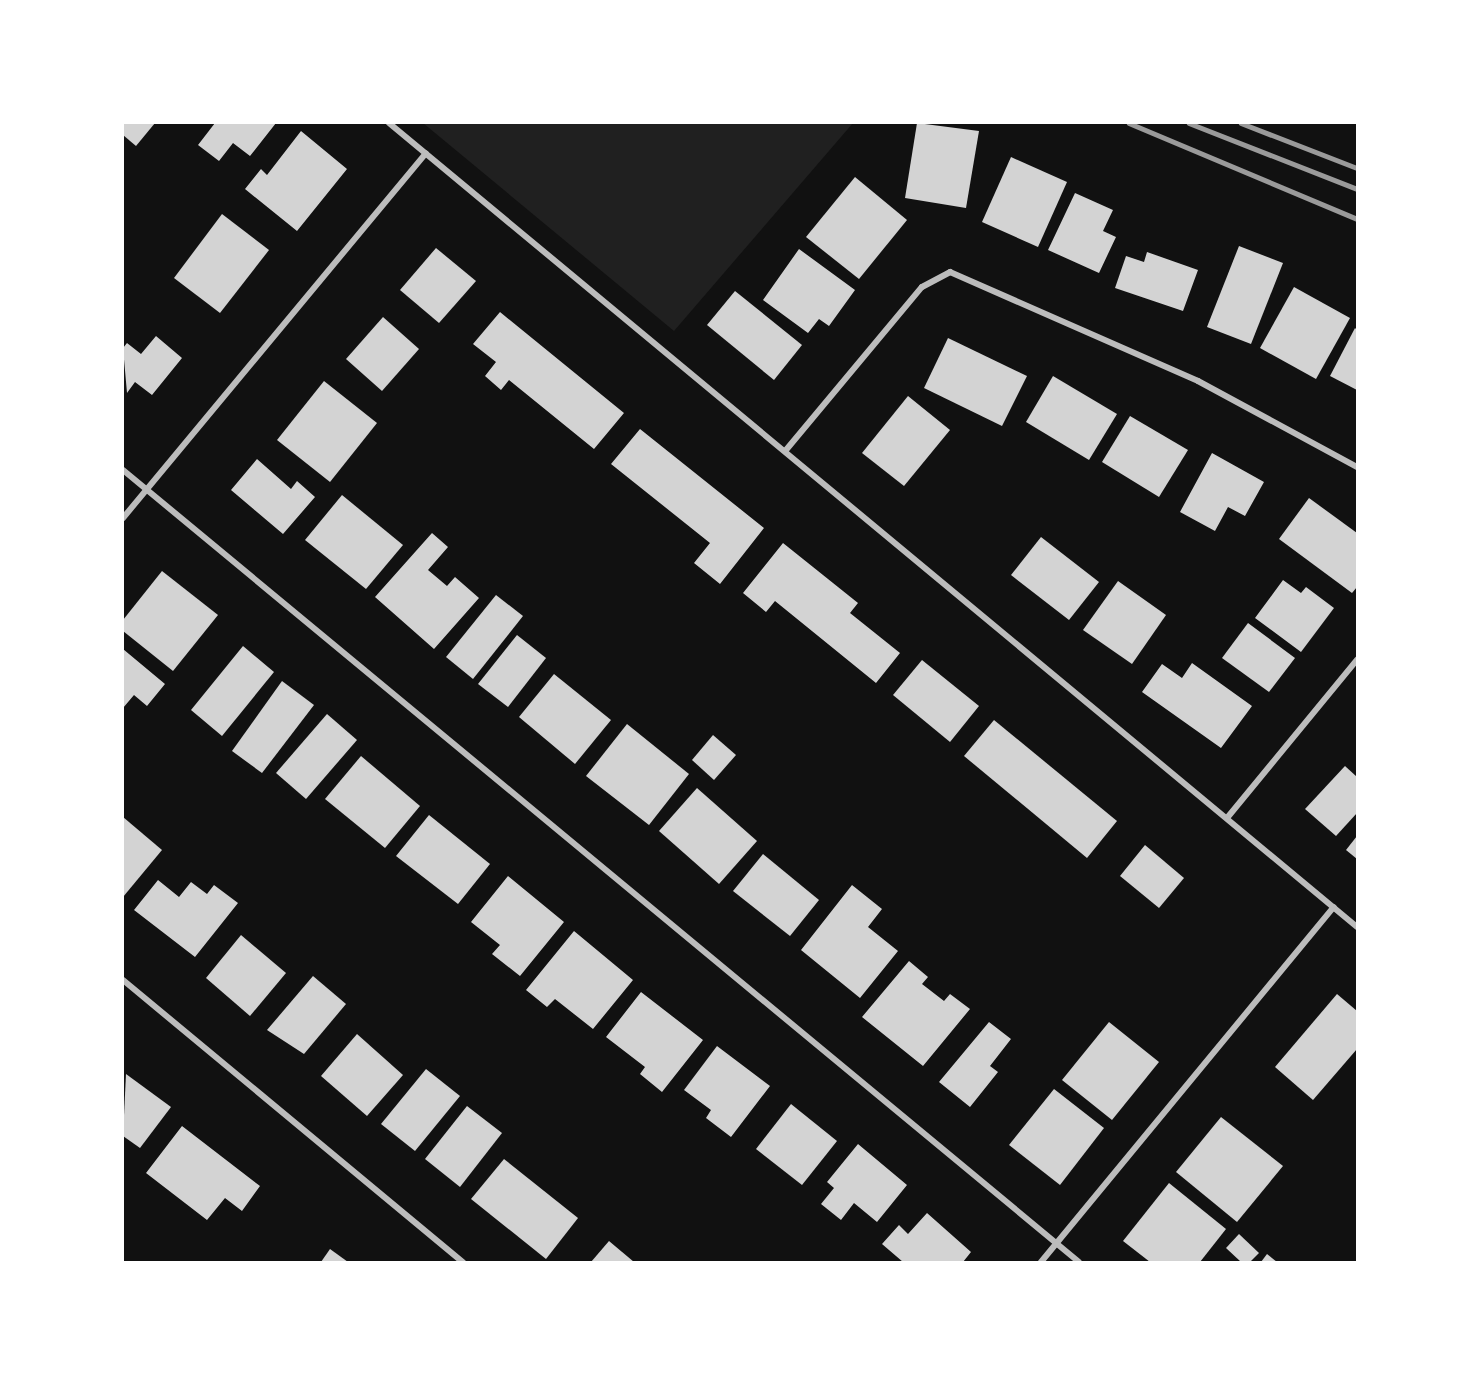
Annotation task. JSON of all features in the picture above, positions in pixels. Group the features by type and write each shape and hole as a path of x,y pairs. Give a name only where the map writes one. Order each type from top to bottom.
{"street":[{"path":"389,123 786,450 1357,927"},
{"path":"123,518 426,153"},
{"path":"786,450 922,287 950,272 1198,381 1357,467"},
{"path":"123,470 1079,1262"},
{"path":"1227,818 1357,660"},
{"path":"1041,1262 1334,907"},
{"path":"123,980 463,1262"}],"shaded area":[{"path":"423,123 853,123 674,331"}],"building":[{"path":"123,123 155,123 136,146 123,135"},
{"path":"215,123 276,123 250,156 233,143 219,161 198,145"},
{"path":"917,123 979,131 966,208 905,198"},
{"path":"301,131 347,169 297,231 245,189 261,169 267,175"},
{"path":"1011,157 1067,182 1038,247 982,222"},
{"path":"855,177 907,220 859,279 806,237"},
{"path":"1075,193 1113,210 1103,231 1116,237 1099,273 1048,250"},
{"path":"222,214 269,250 220,313 174,278"},
{"path":"1239,246 1283,263 1251,344 1207,327"},
{"path":"436,248 476,281 439,323 400,290"},
{"path":"799,249 855,290 829,326 819,319 808,333 763,300"},
{"path":"1147,252 1198,270 1183,311 1115,288 1126,256 1144,262"},
{"path":"1294,287 1350,318 1316,379 1260,348"},
{"path":"735,291 802,345 774,380 707,325"},
{"path":"500,312 624,413 594,449 509,380 501,390 485,376 496,362 473,344"},
{"path":"383,317 419,349 382,391 346,359"},
{"path":"1355,328 1357,330 1357,390 1330,376"},
{"path":"156,336 182,358 152,395 135,382 127,393 123,348 127,343 141,354"},
{"path":"948,338 1027,376 1002,426 924,388"},
{"path":"1053,376 1117,414 1089,460 1026,422"},
{"path":"324,381 377,423 330,482 277,440"},
{"path":"908,396 950,430 904,486 862,453"},
{"path":"1130,416 1188,450 1159,497 1102,462"},
{"path":"640,429 764,528 720,584 694,563 710,543 611,464"},
{"path":"1212,453 1264,482 1245,516 1228,507 1215,531 1180,512"},
{"path":"257,459 291,489 297,481 315,497 283,534 231,490"},
{"path":"342,495 403,545 366,589 305,540"},
{"path":"1309,498 1357,533 1357,587 1352,593 1279,539"},
{"path":"432,533 448,547 428,570 447,586 455,577 479,598 434,649 375,597"},
{"path":"1041,537 1099,582 1069,620 1011,575"},
{"path":"783,543 858,603 850,613 900,653 876,683 775,601 766,612 743,593"},
{"path":"162,571 218,615 173,671 123,631 123,620"},
{"path":"1283,580 1301,593 1306,587 1334,608 1301,652 1255,618"},
{"path":"1118,581 1166,615 1132,664 1083,630"},
{"path":"496,595 523,616 473,679 446,657"},
{"path":"1248,623 1295,658 1269,692 1222,658"},
{"path":"517,635 546,658 508,707 478,684"},
{"path":"243,646 274,672 222,736 191,710"},
{"path":"123,649 165,684 147,706 134,695 123,708"},
{"path":"922,660 979,706 950,742 893,695"},
{"path":"1192,663 1252,706 1221,748 1142,692 1162,664 1182,678"},
{"path":"554,674 611,720 575,764 519,717"},
{"path":"282,681 314,705 262,773 232,751"},
{"path":"327,714 357,740 306,799 276,773"},
{"path":"994,720 1117,821 1087,858 964,756"},
{"path":"627,724 689,774 649,825 586,776"},
{"path":"713,735 736,755 714,780 692,760"},
{"path":"361,756 420,806 385,848 325,799"},
{"path":"1345,766 1357,777 1357,813 1336,836 1305,809"},
{"path":"697,788 757,841 719,884 659,831"},
{"path":"429,815 490,864 458,904 396,856"},
{"path":"123,817 162,850 123,897"},
{"path":"1357,836 1357,859 1346,850"},
{"path":"1145,845 1184,878 1159,908 1120,876"},
{"path":"763,854 819,900 790,936 733,891"},
{"path":"508,876 564,922 520,976 492,954 500,945 471,922"},
{"path":"158,880 179,897 191,882 207,894 214,885 238,903 195,957 134,910"},
{"path":"852,885 882,909 868,927 898,951 860,998 801,950"},
{"path":"574,931 633,980 593,1029 555,999 547,1007 526,990"},
{"path":"241,935 286,973 250,1016 206,978"},
{"path":"909,961 928,977 922,984 944,1001 950,994 970,1009 923,1066 862,1017"},
{"path":"313,976 346,1004 304,1054 267,1030"},
{"path":"641,992 703,1040 662,1092 640,1074 645,1067 606,1037"},
{"path":"1337,994 1357,1011 1357,1049 1313,1100 1275,1067"},
{"path":"989,1022 1011,1039 990,1066 998,1072 970,1107 939,1082"},
{"path":"1109,1022 1159,1062 1112,1120 1062,1080"},
{"path":"357,1034 403,1075 367,1116 321,1076"},
{"path":"717,1046 770,1086 731,1137 706,1118 711,1110 684,1090"},
{"path":"426,1069 460,1096 415,1151 381,1124"},
{"path":"126,1074 171,1107 140,1148 123,1136"},
{"path":"1054,1089 1104,1128 1060,1185 1009,1145"},
{"path":"791,1104 837,1141 802,1185 756,1149"},
{"path":"467,1106 502,1133 460,1187 425,1159"},
{"path":"1221,1117 1283,1166 1237,1222 1176,1172"},
{"path":"182,1126 260,1186 242,1211 225,1198 207,1220 146,1173"},
{"path":"858,1144 907,1185 877,1222 854,1203 841,1220 821,1204 834,1188 827,1182"},
{"path":"504,1159 578,1218 546,1259 471,1199"},
{"path":"1169,1183 1226,1229 1200,1262 1150,1262 1123,1241"},
{"path":"927,1213 971,1252 963,1262 903,1262 882,1244 899,1225 908,1234"},
{"path":"1239,1234 1259,1253 1250,1262 1241,1262 1226,1248"},
{"path":"609,1241 634,1262 591,1262"},
{"path":"330,1249 348,1262 321,1262"},
{"path":"1267,1254 1277,1262 1261,1262"}],"railway":[{"path":"1129,123 1357,219"},
{"path":"1189,123 1357,189"},
{"path":"1241,123 1357,168"}]}
